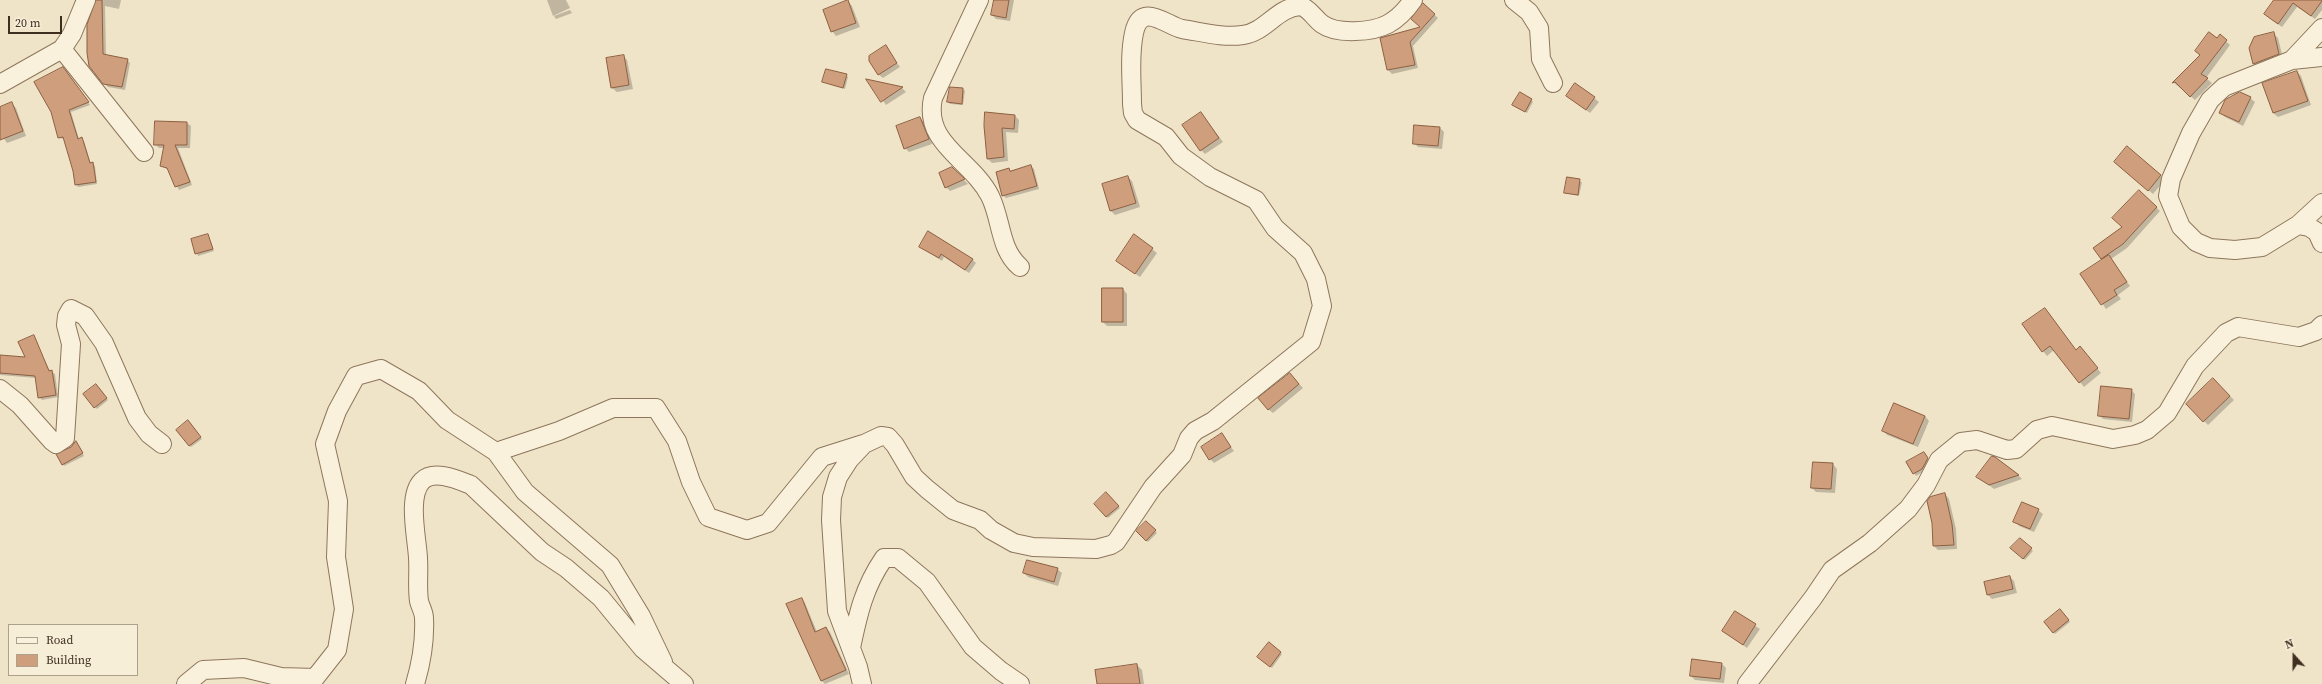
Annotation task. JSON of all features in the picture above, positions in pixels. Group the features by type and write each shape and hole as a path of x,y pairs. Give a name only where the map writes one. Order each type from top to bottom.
{"street":[{"path":"0,84 62,49 72,34 86,0"},
{"path":"979,0 934,98 930,115 943,143 977,176 990,196 1000,225 1005,248 1011,259 1020,267"},
{"path":"496,452 559,431 613,408 656,408 677,441 691,482 708,517 747,530 768,523 822,457 864,444 881,436 888,437 896,445 914,477 927,490 954,510 980,520 991,530 1014,543 1033,547 1084,550 1104,547 1116,542 1153,487 1182,455 1189,438 1195,431 1213,421 1311,342 1322,306 1316,279 1310,264 1298,247 1275,228 1261,205 1256,200 1210,177 1181,156 1166,137 1137,120 1132,104 1132,44 1137,22 1142,16 1151,14 1180,29 1217,35 1244,35 1264,27 1289,8 1301,6 1314,14 1322,24 1343,32 1377,28 1388,24 1399,17 1413,0"},
{"path":"1514,0 1529,12 1539,28 1541,59 1553,83"},
{"path":"2292,60 2322,28"},
{"path":"62,49 144,152"},
{"path":"2322,57 2292,60 2224,87 2210,100 2190,133 2171,179 2168,196 2181,227 2196,242 2210,248 2235,250 2262,246 2298,225 2322,203"},
{"path":"2298,225 2309,227 2317,232 2322,243"},
{"path":"0,389 20,405 52,441 56,444 65,438 71,344 66,325 67,316 71,309 85,316 104,343 137,418 149,434 162,444"},
{"path":"1747,684 1813,598 1832,570 1870,543 1908,509 1926,485 1943,454 1961,442 1977,440 2007,450 2016,449 2037,430 2052,426 2113,439 2135,435 2147,430 2167,413 2195,366 2226,333 2238,327 2299,337 2316,331 2322,325"},
{"path":"186,684 203,670 244,668 281,677 315,678 337,650 344,609 336,557 338,501 325,444 337,411 356,376 381,369 419,391 447,420 496,452 525,492 610,565 641,616 669,673"},
{"path":"862,684 851,648 837,611 831,520 832,497 842,468 864,444"},
{"path":"415,684 423,644 424,617 419,600 418,557 414,529 415,506 418,486 423,480 433,476 459,480 471,485 542,552 566,568 601,598 643,649 669,673 684,684"},
{"path":"851,648 858,614 870,578 884,558 898,558 927,582 973,647 1001,671 1020,684"}],"building":[{"path":"96,0 102,0 103,54 128,59 122,87 103,84 89,66 87,53 87,25"},
{"path":"848,0 856,23 831,32 823,10"},
{"path":"994,0 1009,0 1006,18 991,15"},
{"path":"2274,0 2322,1 2311,16 2293,3 2278,24 2264,14"},
{"path":"1423,3 1435,14 1410,42 1415,65 1387,70 1380,38 1420,27 1411,19"},
{"path":"2209,32 2217,38 2220,34 2227,40 2201,74 2208,78 2190,97 2175,82 2172,83 2200,55 2195,51"},
{"path":"2274,32 2279,54 2253,64 2249,48 2254,37"},
{"path":"886,45 897,63 878,75 869,61 869,56"},
{"path":"624,55 629,85 611,88 606,58"},
{"path":"63,67 89,102 69,110 78,139 82,137 90,163 93,162 96,182 75,185 73,171 63,137 58,138 51,112 34,82"},
{"path":"826,69 847,74 843,88 822,82"},
{"path":"2297,71 2308,101 2273,113 2262,83"},
{"path":"866,79 903,87 881,102"},
{"path":"1575,83 1595,97 1586,110 1566,96"},
{"path":"950,87 963,88 962,104 947,102"},
{"path":"1520,92 1532,99 1525,112 1512,105"},
{"path":"2240,92 2251,97 2239,122 2219,113 2225,100"},
{"path":"12,102 23,131 0,140 0,107"},
{"path":"985,112 1015,115 1014,129 1002,128 1004,157 987,159 984,126"},
{"path":"1201,112 1219,138 1200,151 1182,125"},
{"path":"920,117 929,139 904,149 896,126"},
{"path":"155,121 187,122 187,145 175,145 190,182 175,187 167,168 160,166 164,145 154,145"},
{"path":"1414,125 1440,127 1438,146 1413,144"},
{"path":"2127,146 2161,175 2148,191 2114,162"},
{"path":"1031,165 1037,186 1002,196 996,172 1009,168 1010,171"},
{"path":"952,167 965,179 945,188 939,173"},
{"path":"1128,176 1136,203 1110,211 1102,184"},
{"path":"1567,177 1580,179 1578,195 1564,193"},
{"path":"2139,190 2157,207 2123,244 2101,259 2093,248 2122,227 2112,218"},
{"path":"928,231 973,259 965,270 941,254 939,258 919,247"},
{"path":"208,234 213,249 195,254 191,239"},
{"path":"1134,234 1153,248 1135,274 1116,261"},
{"path":"2109,255 2127,282 2114,290 2117,295 2101,305 2080,274"},
{"path":"1102,288 1123,288 1123,322 1102,322"},
{"path":"2045,308 2076,350 2080,346 2098,368 2079,383 2050,346 2042,352 2022,324"},
{"path":"34,335 49,371 52,370 56,395 38,398 35,376 0,373 0,355 25,357 18,342"},
{"path":"1290,373 1299,384 1268,410 1258,398"},
{"path":"2213,378 2230,396 2203,422 2186,404"},
{"path":"96,384 107,398 94,408 83,394"},
{"path":"2101,386 2132,389 2129,419 2098,416"},
{"path":"1894,403 1925,416 1913,444 1882,431"},
{"path":"188,420 201,437 189,446 176,430"},
{"path":"1222,433 1231,447 1209,460 1201,447"},
{"path":"76,441 83,453 62,465 56,454 71,447"},
{"path":"1924,452 1928,458 1922,469 1913,474 1906,462"},
{"path":"1992,456 2019,475 1989,485 1976,477"},
{"path":"1813,462 1833,463 1831,489 1811,488"},
{"path":"1106,492 1119,506 1106,517 1094,504"},
{"path":"1945,493 1952,524 1954,545 1933,546 1932,523 1927,501 1930,497"},
{"path":"2022,502 2039,509 2030,529 2013,522"},
{"path":"1146,521 1156,530 1146,541 1136,531"},
{"path":"2020,538 2032,548 2023,559 2010,548"},
{"path":"1027,560 1058,568 1054,582 1023,573"},
{"path":"2010,576 2013,589 1987,595 1984,582"},
{"path":"802,598 815,632 826,627 846,670 821,681 786,604"},
{"path":"2060,609 2069,620 2053,633 2044,622"},
{"path":"1735,611 1756,624 1743,645 1722,631"},
{"path":"1269,642 1281,652 1270,667 1257,657"},
{"path":"1692,659 1722,663 1720,679 1690,676"},
{"path":"1137,664 1140,684 1097,684 1095,670"}]}
